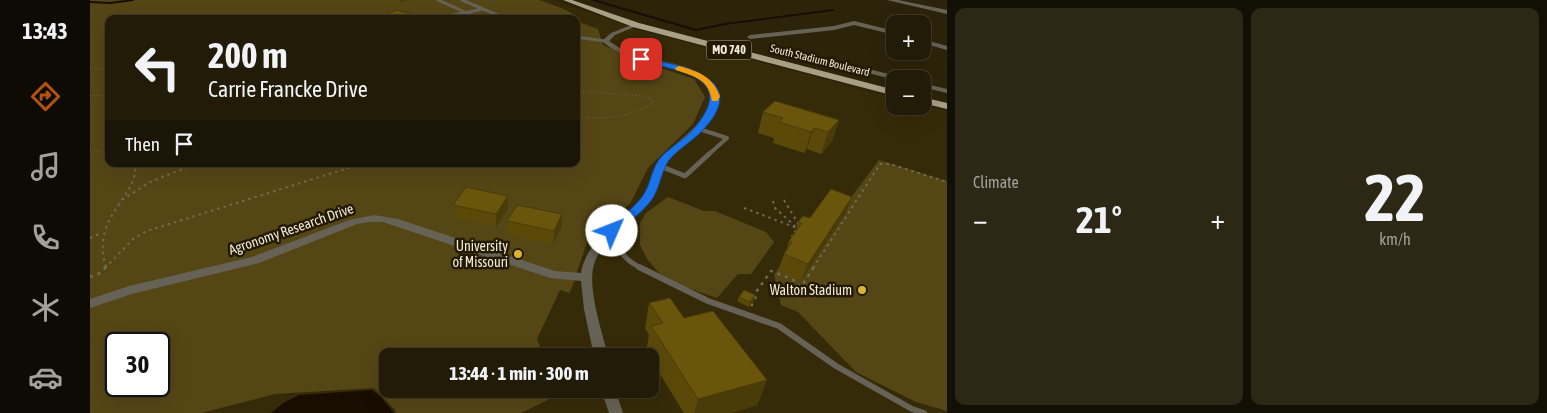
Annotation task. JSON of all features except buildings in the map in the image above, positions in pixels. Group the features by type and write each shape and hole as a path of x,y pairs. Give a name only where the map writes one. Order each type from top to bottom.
{"main road":[{"name":"South Stadium Boulevard","path":"566,0 636,25 886,91"},
{"path":"931,102 947,106"}],"street":[{"path":"890,0 947,12"},
{"path":"750,37 834,28 854,23 886,31"},
{"path":"599,348 590,311 589,264 603,240 648,197 664,160 699,129 711,111 716,96 711,85 701,76 619,52 605,41 613,34 636,25"},
{"path":"931,44 947,48"},
{"path":"840,64 886,76"},
{"path":"931,87 947,91"},
{"name":"Agronomy Research Drive","path":"90,304 129,290 255,260 353,222 369,218 382,218 394,221 554,275 588,278"},
{"path":"611,398 616,413"}],"lane":[{"path":"438,0 473,15"},
{"path":"462,0 497,15"},
{"path":"457,15 483,9"},
{"path":"580,38 605,41"},
{"path":"660,166 685,176 727,138 699,129"},
{"path":"620,223 628,228 618,242 619,247 622,255 633,264 708,301 746,313 793,333 836,366 912,409 924,413"}],"path":[{"path":"90,68 105,69"},
{"path":"580,90 645,96 652,98 654,101 651,105 633,112 606,118 588,120 580,118"},
{"path":"90,96 105,95"},
{"path":"90,150 105,152"},
{"path":"746,313 755,300 756,292 771,271 792,279 801,287 880,164 890,164 947,182"},
{"path":"106,267 100,249 101,233 134,178 135,167"},
{"path":"120,202 150,182 188,167"},
{"path":"90,277 100,273 133,239 147,231 194,214 351,167"},
{"path":"784,200 790,208 790,214 799,225 792,236 794,236"},
{"path":"772,201 776,208 797,228"},
{"path":"744,208 797,228"},
{"path":"90,238 101,233"}],"shaded area":[{"name":"University of Missouri","path":"90,0 554,0 639,30 886,96 886,115 931,115 931,107 947,111 947,413 90,413"},
{"path":"90,0 539,0 574,15 105,15 105,167 580,167 580,22 598,29 603,45 637,60 694,79 705,97 693,124 648,168 630,204 590,233 570,293 560,290 537,339 541,348 379,348 379,393 374,388 275,394 201,413 90,413"},
{"name":"Walton Stadium","path":"879,160 947,181 947,411 916,402 856,372 798,312 781,305 774,275 823,202 843,208"},
{"path":"668,197 704,211 715,211 766,232 774,242 751,274 738,274 717,298 680,285 659,273 647,259 640,245 640,223 646,213"},
{"path":"372,390 379,395 379,398 382,398 394,413 271,413 283,403 299,395"},
{"path":"384,398 552,398 521,413 396,413"}],"waterway":[{"path":"90,2 110,3 133,0"},
{"path":"593,0 696,30 725,24 833,10"}],"slow traffic":[{"path":"679,68 701,76 711,85 716,96 715,99"}],"place":[{"name":"University of Missouri","path":"518,254"},
{"name":"Walton Stadium","path":"862,290"}],"route":[{"path":"612,231 648,197 664,160 699,129 711,111 716,96 711,85 701,76 682,69 641,59"}]}
